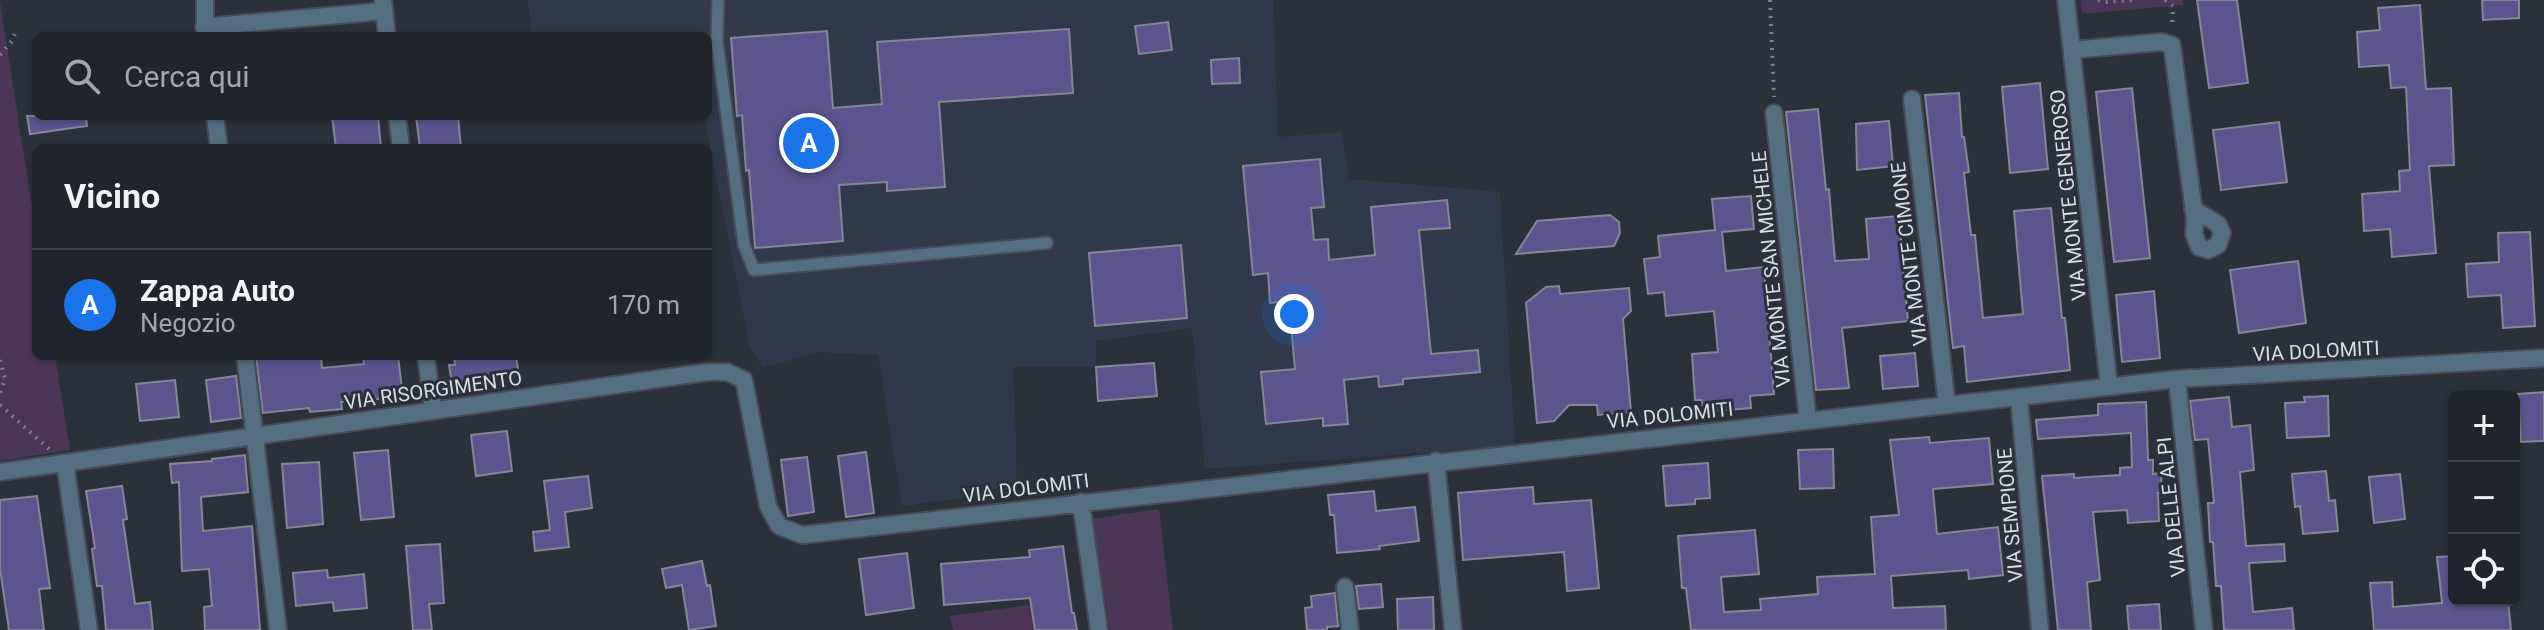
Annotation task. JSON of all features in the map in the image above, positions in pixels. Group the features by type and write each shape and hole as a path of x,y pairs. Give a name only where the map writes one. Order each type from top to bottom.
{"street":[{"path":"205,0 205,31 383,6 386,32"},
{"name":"VIA MONTE GENEROSO","path":"2066,0 2109,386"},
{"path":"2072,50 2161,42 2172,45 2193,209"},
{"name":"VIA MONTE CIMONE","path":"1912,99 1947,405"},
{"name":"VIA MONTE SAN MICHELE","path":"1774,113 1808,420"},
{"path":"216,120 218,144"},
{"path":"398,120 400,144"},
{"name":"VIA DOLOMITI","path":"802,535 2177,379 2544,358"},
{"path":"245,360 278,630"},
{"path":"427,360 433,410"},
{"name":"VIA RISORGIMENTO","path":"0,472 707,372 727,372 744,380 768,506 779,526 802,535"},
{"name":"VIA DELLE ALPI","path":"2177,379 2204,630"},
{"name":"VIA SEMPIONE","path":"2019,397 2040,630"},
{"path":"1436,461 1453,630"},
{"path":"65,463 89,630"},
{"path":"1081,502 1099,630"},
{"path":"1345,587 1350,630"}],"lane":[{"path":"718,0 717,42 723,89 744,245 754,270 1047,243"}],"path":[{"path":"1770,0 1774,113"},
{"path":"2098,0 2133,0"},
{"path":"2165,0 2173,6 2172,45"},
{"path":"0,55 16,31"},
{"path":"0,360 5,378 0,394"},
{"path":"0,405 65,463"}],"shaded area":[{"path":"528,0 1273,0 1278,137 1342,132 1349,179 1500,192 1515,446 1205,469 1192,328 1096,341 1096,367 1014,367 1017,491 902,506 878,355 818,352 763,368 750,348 712,144 705,120 712,120 712,32 531,32"},
{"path":"2081,0 2183,0 2183,5 2082,14"},
{"path":"0,2 32,207 32,360 56,360 70,450 0,461"},
{"path":"1159,509 1173,630 1110,630 1092,519"},
{"path":"1042,603 1046,630 953,630 950,616"}],"building":[{"path":"2197,0 2237,0 2248,83 2209,88"},
{"path":"2482,0 2519,0 2519,18 2483,20"},
{"path":"2420,5 2426,89 2451,88 2454,165 2429,166 2436,253 2392,257 2390,229 2364,231 2362,194 2400,191 2399,171 2410,170 2406,87 2391,88 2389,65 2359,67 2357,32 2380,30 2378,8"},
{"path":"1168,22 1172,50 1139,54 1135,26"},
{"path":"1069,29 1073,93 939,102 945,187 887,191 887,182 839,185 843,241 755,248 742,115 737,116 731,38 827,31 833,108 882,104 877,42"},
{"path":"1239,58 1240,83 1212,84 1211,60"},
{"path":"2040,83 2048,169 2010,173 2002,87"},
{"path":"2132,88 2150,258 2114,262 2096,92"},
{"path":"1959,93 1962,137 1969,172 1964,173 1971,235 1975,235 1983,318 2023,314 2014,211 2051,208 2070,370 1967,382 1964,346 1953,348 1925,95"},
{"path":"1818,109 1835,261 1869,259 1866,219 1899,216 1908,321 1842,328 1849,388 1816,390 1786,112"},
{"path":"27,116 32,116 32,120 86,120 87,126 30,134"},
{"path":"332,120 378,120 381,144 336,144"},
{"path":"416,120 458,120 461,144 420,144"},
{"path":"1889,121 1893,166 1857,170 1856,124"},
{"path":"2279,122 2287,182 2221,190 2213,130"},
{"path":"1320,159 1324,207 1311,208 1314,240 1328,239 1329,260 1375,255 1371,207 1447,200 1450,228 1419,230 1431,354 1478,350 1480,372 1403,379 1403,384 1379,387 1378,376 1344,380 1348,424 1323,426 1323,418 1266,424 1261,372 1295,369 1291,325 1281,326 1278,302 1270,303 1268,273 1253,275 1243,166"},
{"path":"1751,196 1754,229 1722,232 1726,271 1764,267 1774,394 1750,396 1751,408 1703,412 1702,400 1695,400 1692,354 1718,352 1714,311 1666,316 1664,292 1648,294 1644,259 1660,257 1658,236 1715,230 1712,199"},
{"path":"1610,215 1619,222 1620,233 1614,246 1516,254 1537,221"},
{"path":"2530,232 2535,326 2503,328 2501,295 2468,297 2466,264 2499,262 2498,233"},
{"path":"1181,245 1187,318 1095,326 1089,253"},
{"path":"2298,261 2306,323 2239,333 2230,270"},
{"path":"1559,286 1560,294 1629,288 1631,311 1623,319 1631,412 1598,415 1597,405 1569,405 1554,421 1537,423 1526,303 1546,287"},
{"path":"2154,291 2160,358 2122,362 2116,295"},
{"path":"1915,353 1918,386 1883,389 1880,356"},
{"path":"256,360 321,360 322,368 364,364 364,360 398,360 403,397 341,402 342,409 310,412 309,408 263,413"},
{"path":"454,360 517,360 519,375 452,384 449,365 455,365"},
{"path":"1154,363 1157,396 1098,401 1096,367"},
{"path":"236,376 241,418 211,422 206,380"},
{"path":"175,380 179,417 140,421 136,384"},
{"path":"2544,392 2544,441 2521,442 2520,394"},
{"path":"2328,396 2329,436 2287,438 2285,403 2305,402 2304,397"},
{"path":"2229,397 2232,427 2250,425 2254,470 2240,472 2246,546 2284,544 2285,561 2249,563 2253,612 2292,608 2294,630 2224,630 2221,586 2216,586 2213,542 2210,542 2208,503 2214,503 2208,439 2195,440 2190,401"},
{"path":"2146,402 2148,460 2153,460 2153,474 2161,473 2159,521 2128,523 2127,510 2093,512 2100,580 2087,582 2091,630 2058,630 2042,476 2074,474 2074,478 2120,475 2120,468 2132,467 2131,433 2038,439 2036,420 2098,415 2098,404"},
{"path":"507,431 512,471 476,476 471,435"},
{"path":"1929,437 1930,443 1989,438 1993,484 1933,489 1937,534 1998,527 2003,575 1969,579 1968,570 1891,576 1893,608 1945,606 1946,630 1691,630 1686,588 1682,588 1678,536 1755,530 1759,574 1721,577 1724,612 1761,610 1760,599 1818,594 1817,577 1875,574 1871,517 1899,515 1890,440"},
{"path":"1833,449 1834,488 1800,489 1798,450"},
{"path":"388,450 394,517 361,520 354,453"},
{"path":"866,452 874,513 846,517 838,456"},
{"path":"245,455 248,492 201,497 203,531 252,526 260,630 205,630 204,607 212,606 209,569 182,571 179,482 172,483 170,464"},
{"path":"807,457 814,512 788,516 781,460"},
{"path":"319,462 323,524 287,528 282,464"},
{"path":"1708,463 1710,498 1695,499 1695,504 1666,506 1663,466"},
{"path":"2326,471 2329,501 2335,500 2338,531 2303,534 2300,506 2295,507 2292,474"},
{"path":"2400,474 2405,519 2374,523 2369,477"},
{"path":"588,476 592,508 565,512 569,547 535,551 533,532 550,530 544,481"},
{"path":"122,486 127,519 123,520 135,604 150,602 153,630 106,630 102,586 97,586 86,491"},
{"path":"1533,487 1534,504 1591,500 1599,588 1567,591 1564,552 1463,560 1458,493"},
{"path":"1374,491 1376,511 1415,507 1419,541 1337,553 1334,515 1330,515 1328,495"},
{"path":"37,496 50,588 39,589 44,630 9,630 0,569 0,500"},
{"path":"440,544 444,603 429,604 432,630 413,630 406,546"},
{"path":"1063,546 1077,630 1035,630 1030,598 944,605 941,564 1030,557 1029,550"},
{"path":"907,553 914,608 866,615 859,559"},
{"path":"2448,556 2448,606 2509,606 2511,630 2374,630 2370,583 2392,582 2393,607 2442,603 2437,557"},
{"path":"702,561 707,586 710,585 716,626 689,630 682,585 666,588 662,569"},
{"path":"327,570 328,578 364,574 367,608 334,611 333,602 296,606 293,573"},
{"path":"1381,584 1383,607 1359,609 1356,586"},
{"path":"1335,593 1338,626 1327,627 1327,630 1307,630 1305,608 1312,607 1311,596"},
{"path":"1433,597 1434,630 1398,630 1397,599"},
{"path":"2159,604 2161,630 2129,630 2127,606"}],"place":[{"name":"Zappa Auto","path":"809,143"}]}
